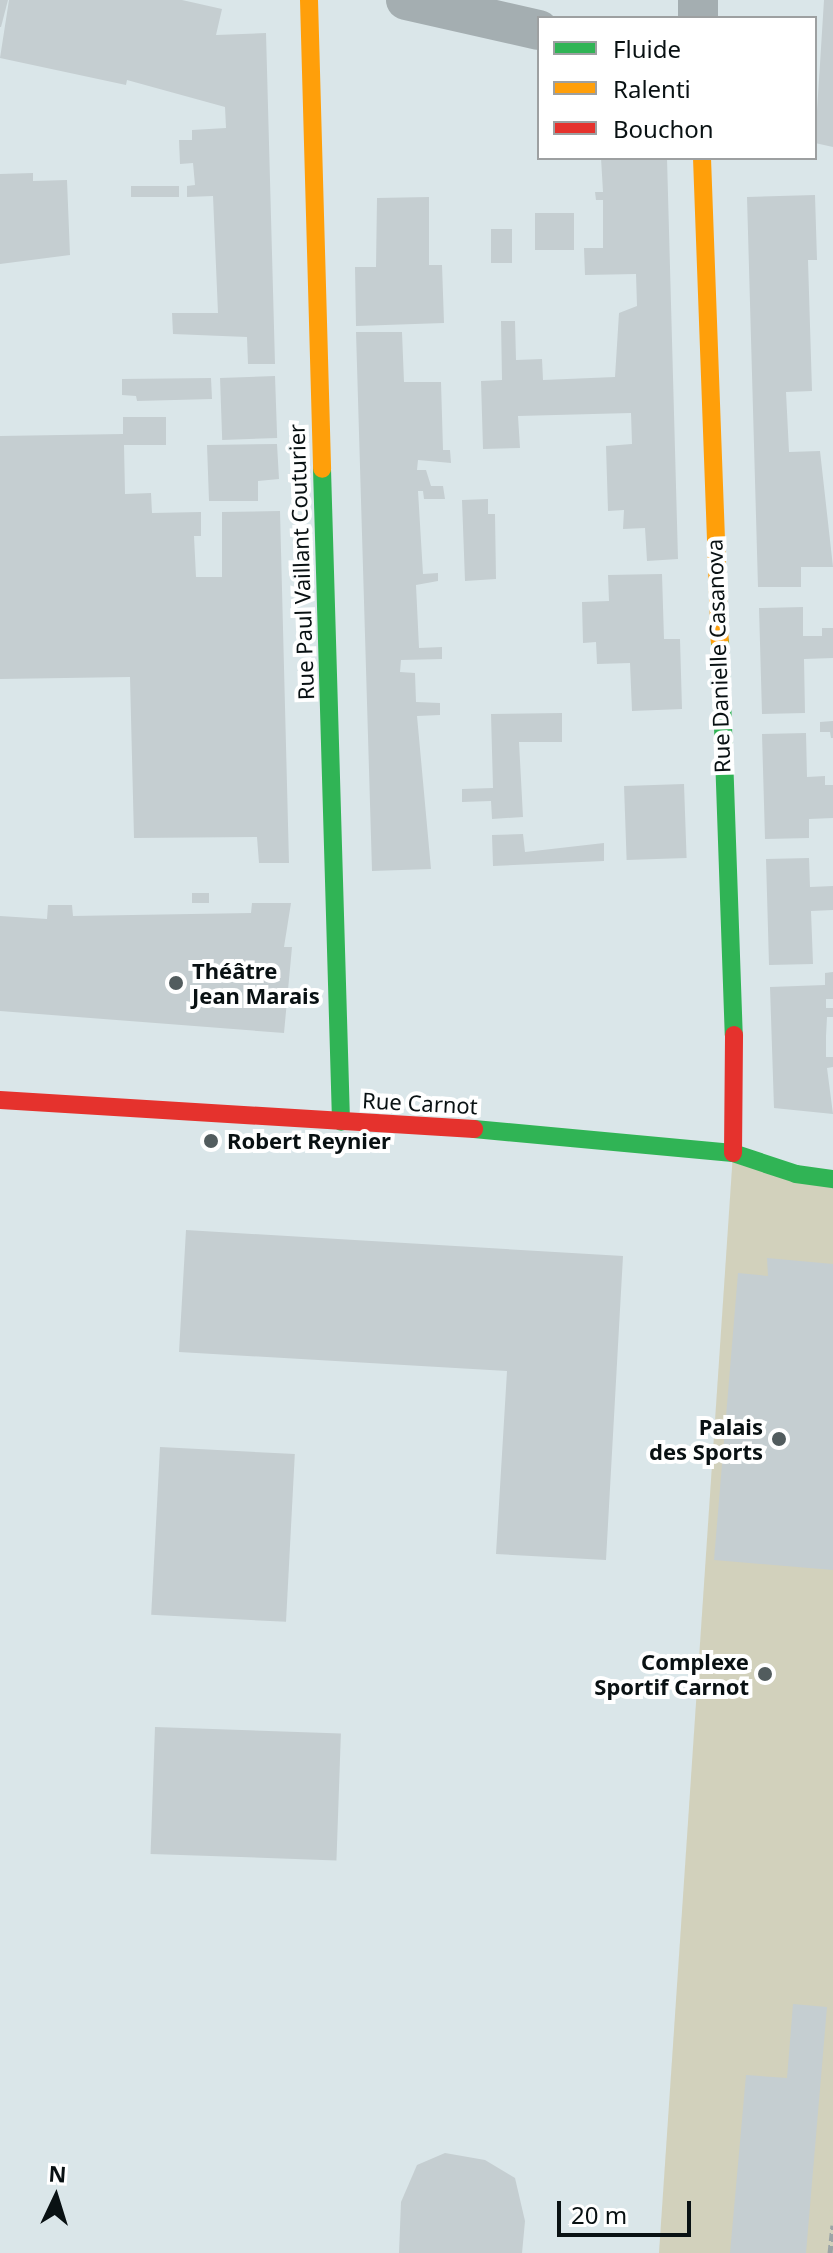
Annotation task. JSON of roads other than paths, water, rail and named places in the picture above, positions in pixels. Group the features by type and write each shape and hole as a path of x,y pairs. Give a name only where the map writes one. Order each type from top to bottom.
{"street":[{"name":"Rue Paul Vaillant Couturier","path":"309,0 341,1122"},
{"path":"406,0 537,30"},
{"name":"Rue Danielle Casanova","path":"702,160 737,1112 733,1153"},
{"name":"Rue Carnot","path":"0,1100 535,1133 733,1153 796,1174 833,1179"}],"place":[{"name":"Théâtre Jean Marais","path":"176,983"},
{"name":"Robert Reynier","path":"211,1141"},
{"name":"Palais des Sports","path":"779,1439"},
{"name":"Complexe Sportif Carnot","path":"765,1674"}]}
